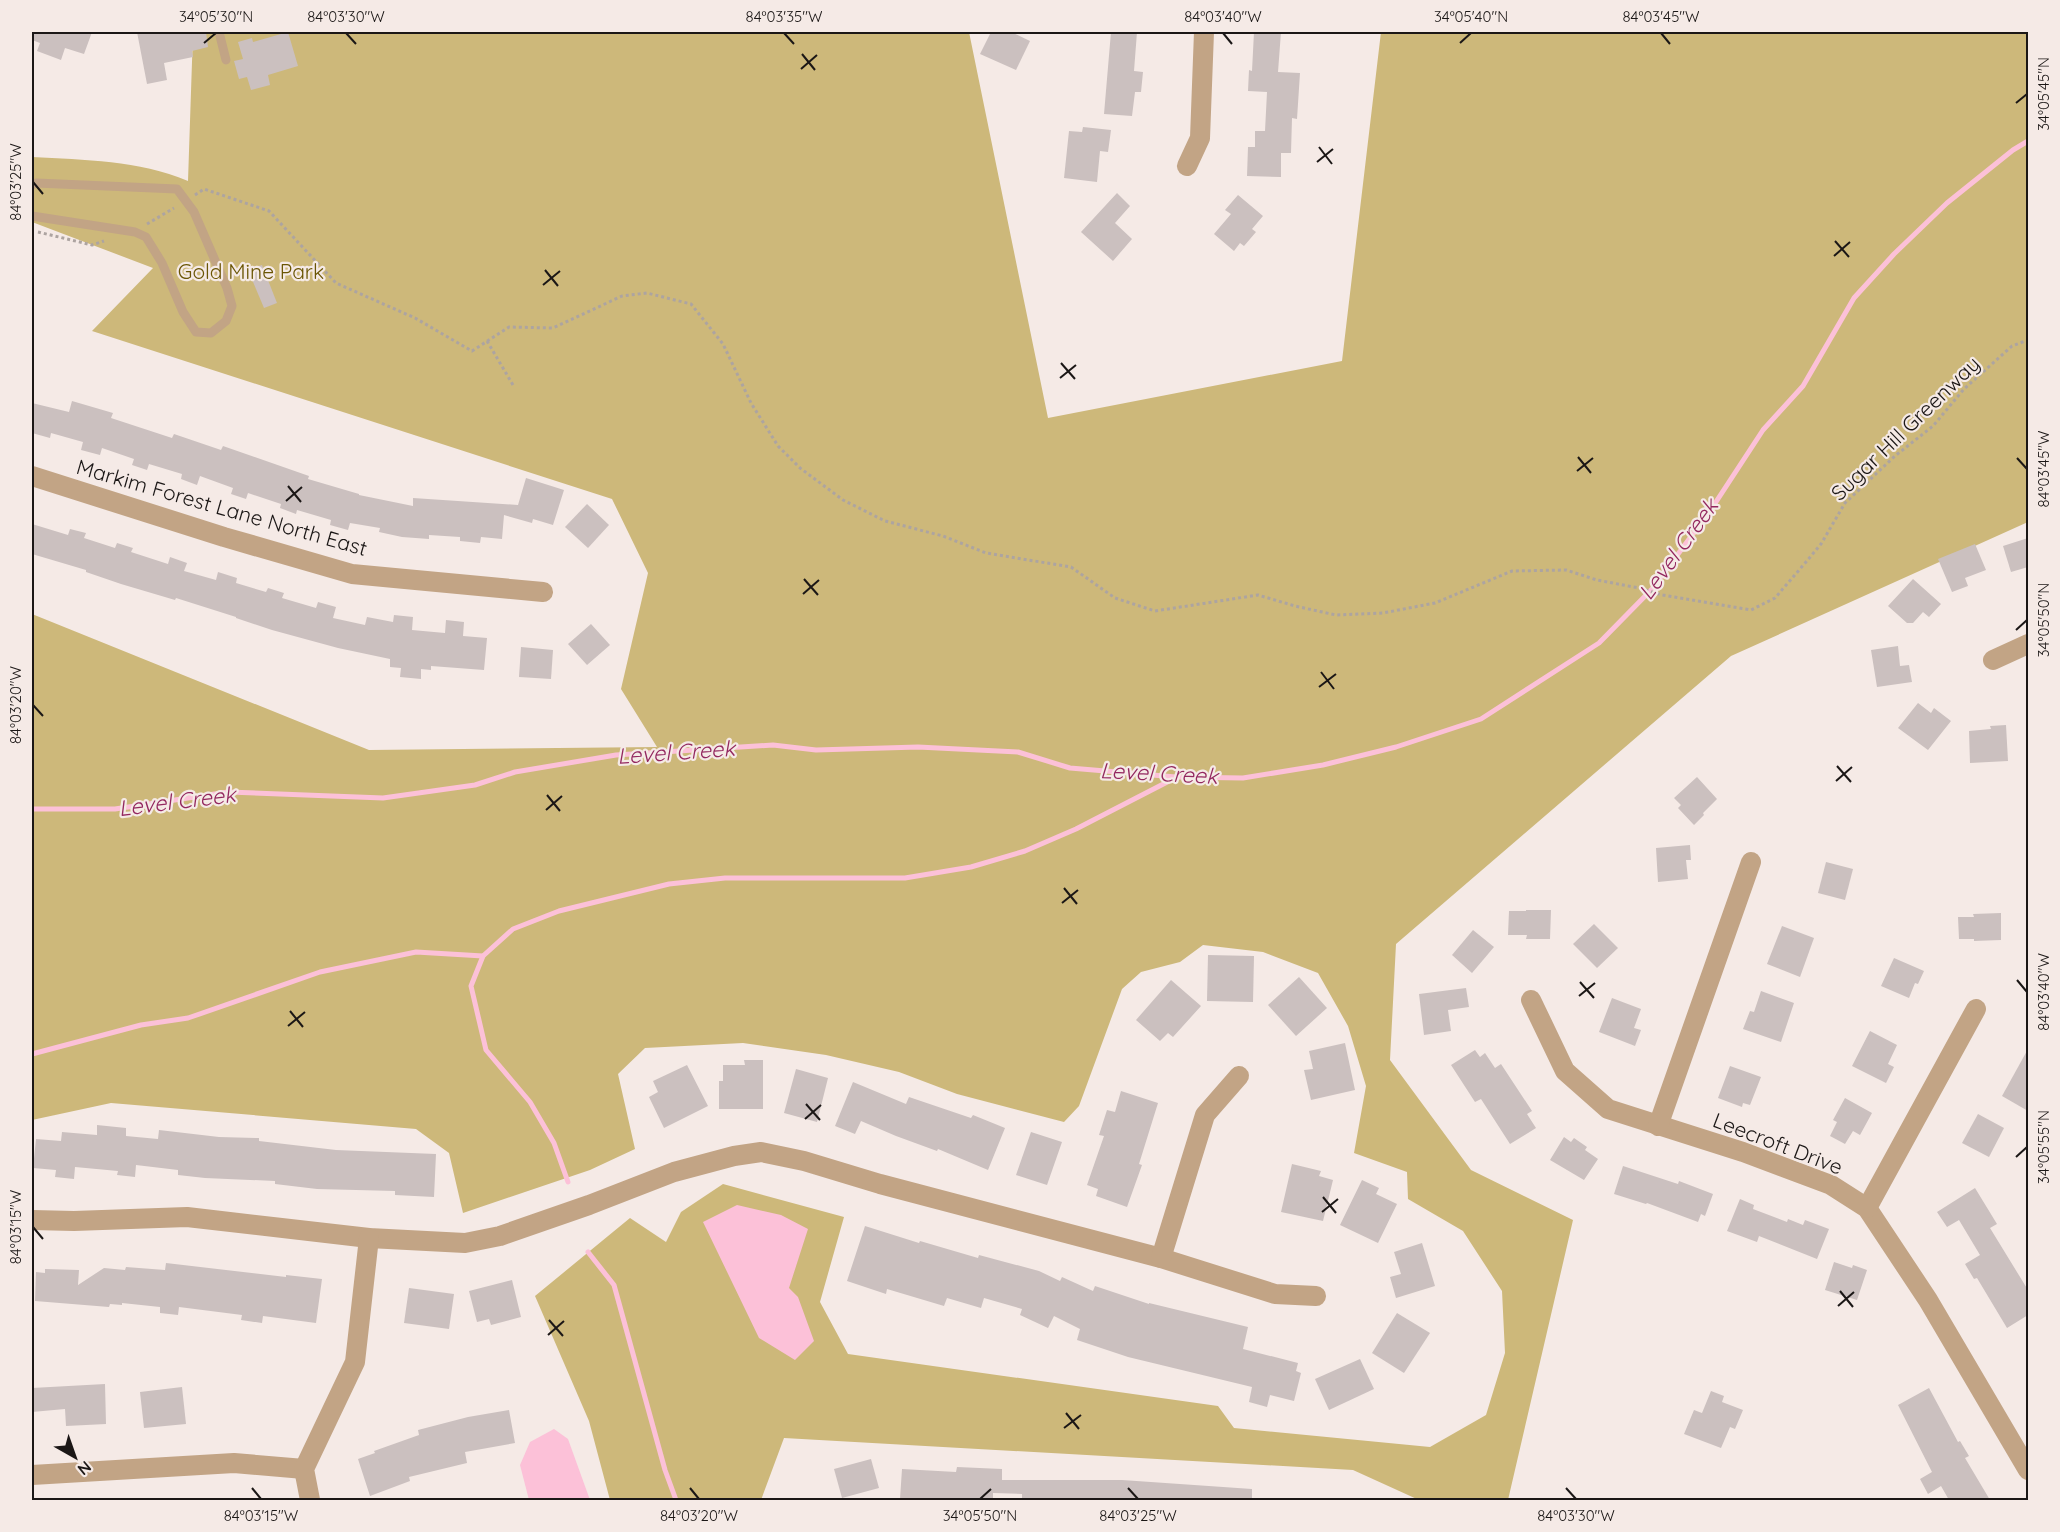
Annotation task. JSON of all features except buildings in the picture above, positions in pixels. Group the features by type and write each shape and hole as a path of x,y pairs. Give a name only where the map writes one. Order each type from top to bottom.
{"street":[{"path":"1187,166 1200,138 1204,32"},
{"name":"Markim Forest Lane North East","path":"32,476 224,537 352,574 543,592"},
{"path":"1993,660 2028,644"},
{"path":"1658,1126 1751,862"},
{"name":"Leecroft Drive","path":"1531,1000 1565,1071 1608,1109 1743,1152 1831,1185 1867,1208 1928,1300 2028,1470"},
{"path":"1867,1208 1976,1009"},
{"path":"1161,1258 1205,1115 1239,1076"},
{"path":"32,1220 74,1221 187,1217 369,1238 465,1243 500,1236 674,1172 734,1156 761,1152 804,1161 891,1188 1161,1258 1275,1294 1316,1296"},
{"path":"310,1500 304,1470 355,1362 369,1238"},
{"path":"32,1475 234,1463 304,1470"}],"lane":[{"path":"219,32 226,60"},
{"path":"32,185 36,183 177,189 194,212 227,288 232,306 226,321 212,333 196,332 183,312 157,254 146,237 135,231 32,216"}],"path":[{"path":"32,230 92,245 135,231 204,189 269,211 336,283 415,318 472,351 488,341 513,385"},
{"name":"Sugar Hill Greenway","path":"488,341 509,327 553,328 622,297 647,293 691,304 723,344 751,403 778,446 800,468 843,501 885,521 943,536 986,553 1071,567 1115,598 1155,611 1258,595 1336,615 1383,613 1434,603 1512,571 1566,570 1662,596 1751,610 1774,598 1821,544 1845,503 1895,456 1934,426 1964,389 2012,346 2028,340"}],"green space":[{"name":"Gold Mine Park","path":"193,32 969,32 1048,418 1342,361 1381,32 2028,32 2028,522 1731,656 1396,944 1390,1060 1471,1170 1573,1220 1508,1500 1419,1500 1353,1470 784,1438 761,1500 610,1500 589,1421 535,1296 630,1218 666,1242 681,1212 723,1184 844,1217 820,1302 848,1354 1218,1406 1234,1428 1430,1447 1486,1415 1505,1353 1502,1291 1463,1231 1408,1199 1407,1172 1354,1153 1366,1086 1348,1026 1318,973 1263,952 1203,945 1180,962 1141,972 1122,989 1079,1106 1064,1122 957,1094 899,1072 826,1055 743,1043 645,1048 618,1074 635,1149 590,1170 463,1213 449,1153 416,1129 111,1103 32,1120 32,614 369,750 657,747 621,689 648,573 612,499 92,331 153,268 32,222 32,157 131,165 188,181"}],"shaded area":[{"path":"737,1205 781,1215 808,1229 789,1288 798,1297 814,1341 795,1360 759,1338 703,1222"},
{"path":"554,1429 568,1439 590,1500 529,1500 520,1465 530,1442"}],"waterway":[{"name":"Level Creek","path":"32,809 115,809 228,792 383,798 475,785 515,772 616,755 773,745 816,750 918,747 1018,752 1070,768 1176,777 1243,778 1323,765 1396,747 1481,719 1599,643 1652,589 1710,511 1763,430 1803,386 1854,298 1894,254 1947,203 2013,150 2028,141"},
{"path":"568,1182 554,1143 530,1102 486,1050 471,986 483,956 513,929 559,911 669,884 725,878 905,878 971,867 1025,851 1076,829 1175,778"},
{"path":"32,1054 141,1025 188,1018 320,972 416,952 483,956"},
{"path":"588,1252 614,1285 665,1470 676,1500"}]}
